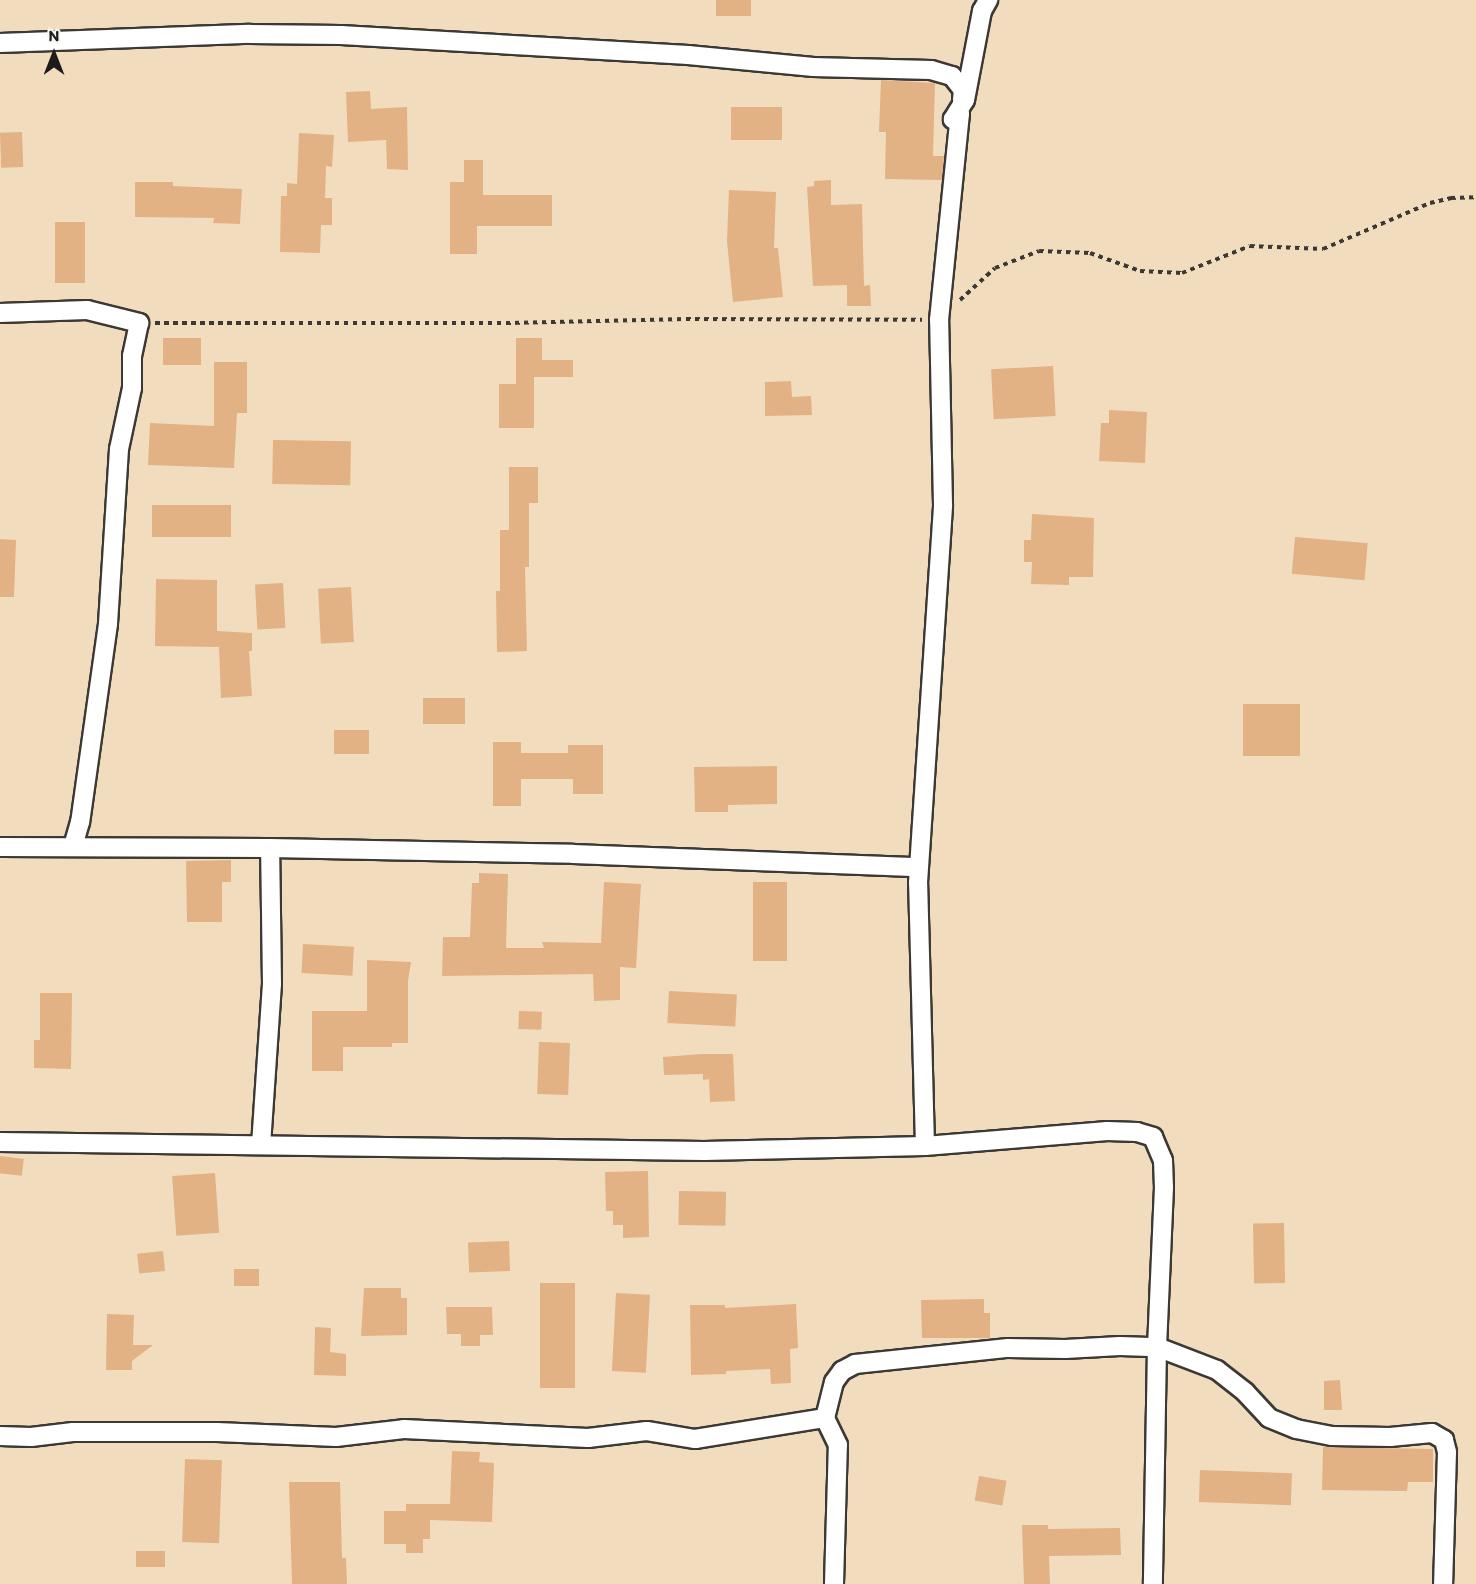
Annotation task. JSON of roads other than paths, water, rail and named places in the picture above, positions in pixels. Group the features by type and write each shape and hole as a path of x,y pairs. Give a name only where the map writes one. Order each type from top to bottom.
{"street":[{"path":"960,112 982,11 988,0"},
{"path":"0,43 250,34 341,35 688,55 813,67 931,70 952,76 963,90 939,320 943,506 919,867 925,1146"},
{"path":"0,313 87,310 140,323 132,356 132,388 119,450 108,624 80,822 73,847"},
{"path":"0,847 270,848 573,854 919,867"},
{"path":"261,1145 272,984 270,848"},
{"path":"0,1142 704,1151 925,1146 1107,1131 1137,1132 1153,1137 1160,1148 1164,1178 1157,1347 1153,1584"},
{"path":"834,1584 838,1445 825,1418 834,1382 842,1371 855,1364 1008,1348 1157,1347 1217,1370 1245,1392 1269,1418 1296,1429 1332,1436 1390,1437 1432,1433 1444,1440 1447,1452 1443,1584"},
{"path":"0,1436 31,1437 73,1432 217,1432 336,1437 404,1429 588,1438 646,1431 695,1439 825,1418"}]}
